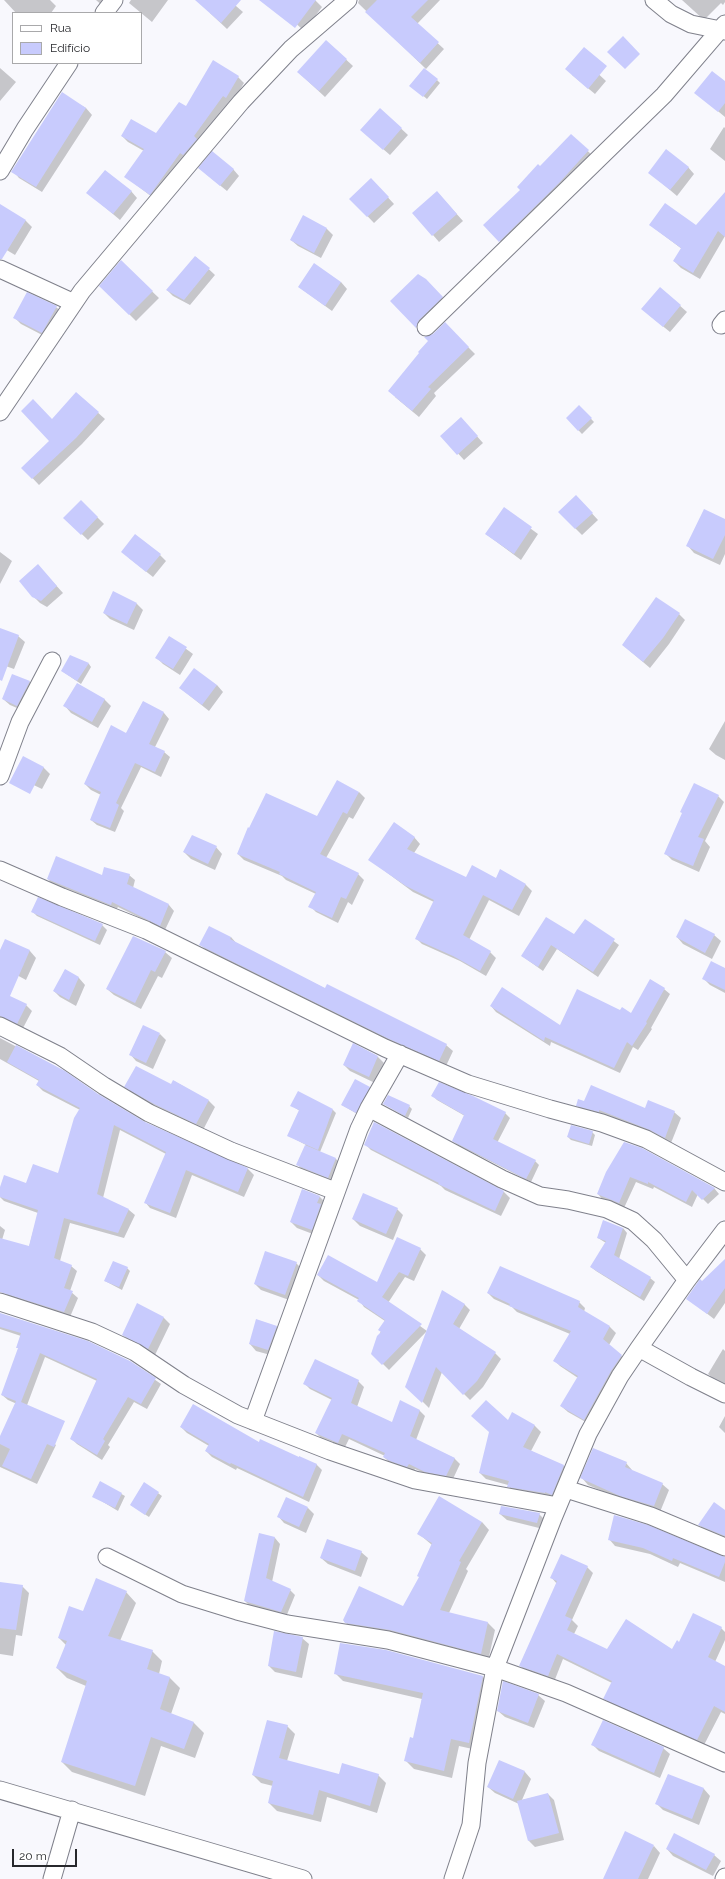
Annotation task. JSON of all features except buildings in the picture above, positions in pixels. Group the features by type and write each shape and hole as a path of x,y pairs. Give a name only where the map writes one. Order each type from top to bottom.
{"street":[{"path":"105,12 114,0"},
{"path":"0,412 82,291 241,102 291,49 348,0"},
{"path":"654,0 671,14 691,24 724,28"},
{"path":"426,327 664,95 724,28"},
{"path":"0,171 25,129 68,64"},
{"path":"0,269 74,303"},
{"path":"0,776 20,722 52,661"},
{"path":"0,870 62,897 146,930 400,1054 468,1084 602,1123 646,1139 725,1182"},
{"path":"0,1026 60,1056 104,1086 149,1113 230,1151 335,1191"},
{"path":"253,1421 292,1317 335,1191 359,1129 369,1108 400,1054"},
{"path":"369,1108 502,1179 540,1196 568,1200 607,1209 633,1221 654,1240 687,1280"},
{"path":"453,1879 471,1825 477,1763 495,1668 558,1506 588,1434 620,1376 687,1280 725,1230"},
{"path":"0,1302 92,1332 136,1352 184,1385 238,1415 330,1451 415,1480 558,1506"},
{"path":"639,1348 725,1394"},
{"path":"566,1489 651,1516 725,1547"},
{"path":"107,1557 182,1594 237,1611 287,1624 388,1640 495,1668 566,1693 725,1763"},
{"path":"0,1790 303,1879"},
{"path":"52,1879 72,1810"}]}
